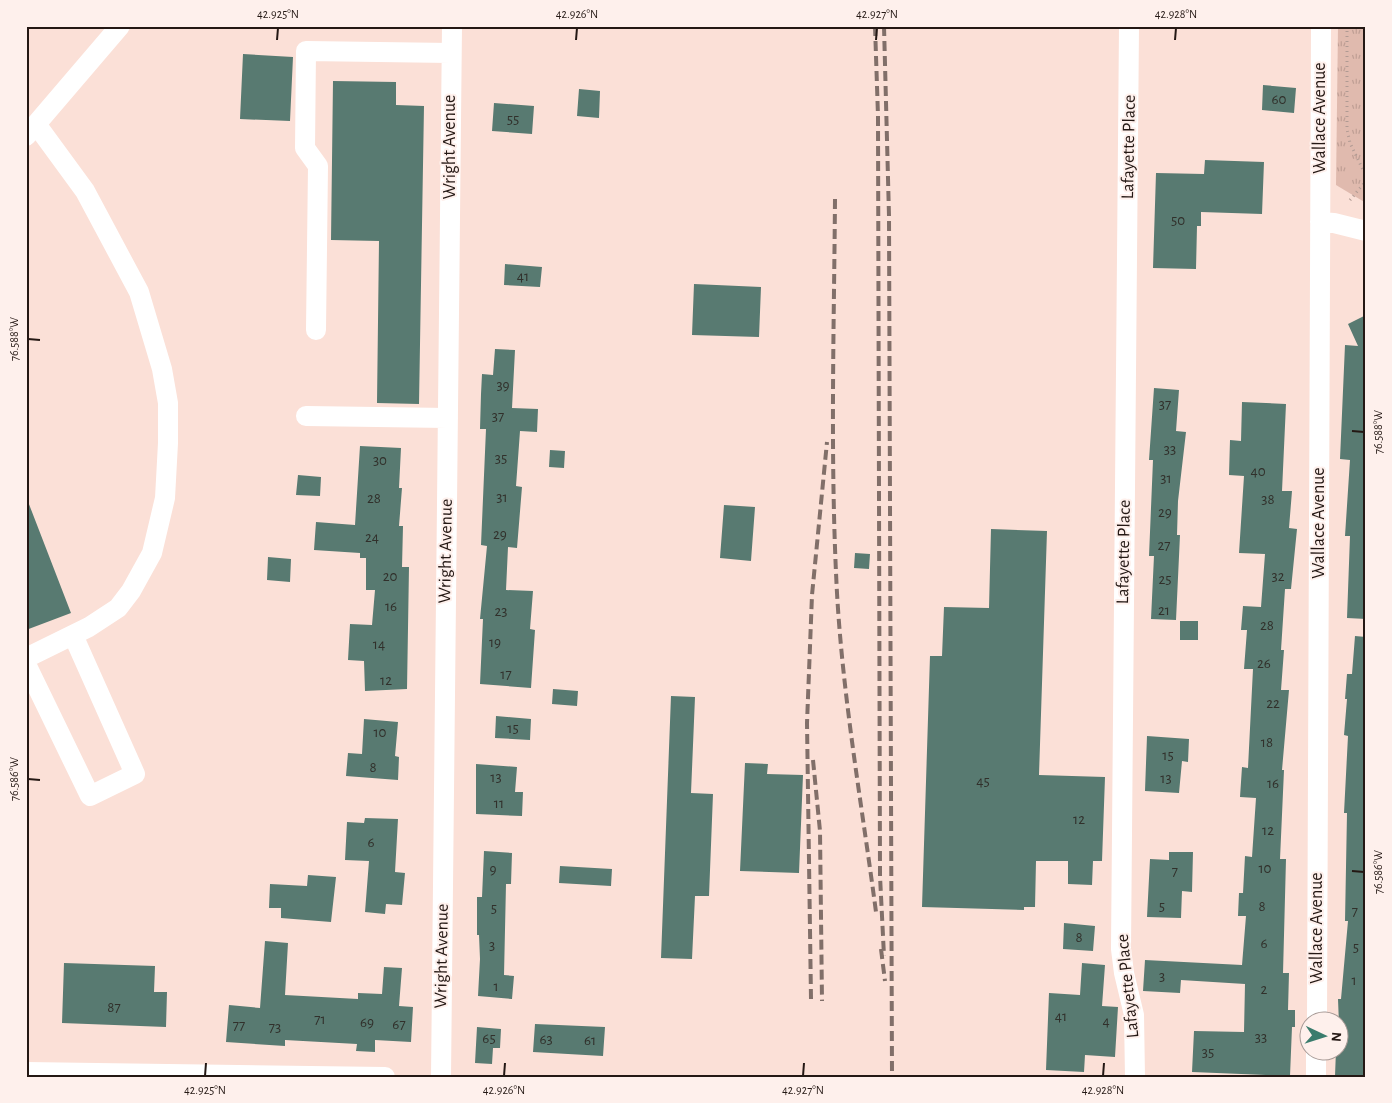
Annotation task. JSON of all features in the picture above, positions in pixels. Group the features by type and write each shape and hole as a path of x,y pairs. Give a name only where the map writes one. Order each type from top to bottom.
{"street":[{"path":"26,658 73,635 118,608 131,591 152,553 164,498 168,443 168,403 162,369 139,292 85,191 31,130 120,26"},
{"name":"Wright Avenue","path":"441,1077 452,26"},
{"name":"Lafayette Place","path":"1129,26 1121,949 1124,973 1134,1015 1135,1077"},
{"name":"Wallace Avenue","path":"1317,1010 1321,26"},
{"path":"316,330 318,166 305,148 306,51 451,53"},
{"path":"1320,222 1334,223 1366,231"},
{"path":"306,416 448,418"},
{"path":"26,664 90,796 135,774 73,635"},
{"path":"1316,1060 1316,1077"},
{"path":"31,1073 385,1077"}],"path":[{"path":"1347,26 1347,129 1350,143 1366,176"},
{"path":"1350,200 1366,181"}],"green space":[{"path":"1338,26 1366,26 1366,203 1336,185"}],"building":[{"path":"243,54 293,57 290,121 240,119"},
{"path":"333,81 396,82 396,105 424,106 419,404 377,403 379,241 331,240"},
{"path":"1263,85 1296,88 1294,113 1262,110"},
{"path":"579,89 600,91 599,118 577,116"},
{"path":"494,103 534,106 532,134 492,131"},
{"path":"1205,160 1264,162 1262,214 1201,212 1201,226 1197,226 1196,269 1153,268 1156,173 1204,174"},
{"path":"505,264 542,267 540,287 504,285"},
{"path":"694,284 761,287 759,337 692,335"},
{"path":"1366,315 1366,619 1347,618 1350,536 1345,536 1350,460 1340,459 1345,345 1358,346 1348,324"},
{"path":"495,349 515,350 512,408 538,409 537,432 520,431 516,486 522,487 517,548 508,547 506,590 533,591 530,629 535,630 531,688 480,684 483,619 480,619 487,546 481,545 486,429 480,429 481,394 482,374 493,375"},
{"path":"1154,388 1179,390 1176,431 1186,432 1178,501 1177,535 1180,535 1176,620 1151,619 1154,556 1149,556 1153,460 1149,460"},
{"path":"1242,402 1286,404 1282,491 1292,491 1289,528 1297,529 1291,589 1285,589 1281,650 1284,650 1281,690 1289,690 1282,770 1284,770 1280,859 1286,859 1283,973 1289,973 1288,1010 1295,1010 1295,1027 1292,1027 1290,1076 1192,1072 1194,1031 1244,1032 1245,984 1181,980 1180,993 1143,991 1145,960 1242,965 1246,916 1238,916 1239,893 1243,893 1245,856 1252,857 1256,798 1240,797 1242,767 1248,768 1253,669 1244,669 1247,630 1241,630 1243,606 1261,607 1265,554 1239,553 1244,476 1229,475 1230,440 1241,441"},
{"path":"360,446 401,448 399,488 402,488 399,526 403,526 402,567 409,567 407,689 365,691 364,661 348,660 350,624 372,625 375,590 366,590 366,558 360,558 360,553 314,550 316,522 355,525"},
{"path":"550,450 565,451 564,468 549,467"},
{"path":"298,475 321,477 320,496 296,495"},
{"path":"26,500 71,613 26,630"},
{"path":"724,505 755,507 751,561 720,558"},
{"path":"991,529 1047,531 1039,775 1105,777 1102,861 1093,861 1092,885 1068,884 1068,861 1036,861 1035,907 1024,907 1024,910 922,907 930,656 942,656 944,607 989,608"},
{"path":"855,553 870,554 869,569 854,568"},
{"path":"268,557 291,559 290,582 267,580"},
{"path":"1180,621 1198,621 1198,640 1180,640"},
{"path":"1355,636 1366,637 1366,1077 1335,1076 1336,1060 1350,1060 1350,1010 1338,1010 1338,999 1341,999 1348,921 1345,921 1347,813 1344,813 1348,736 1344,735 1347,674 1352,674"},
{"path":"553,689 578,691 577,706 552,704"},
{"path":"671,696 695,697 691,793 713,794 709,896 695,896 692,959 661,958"},
{"path":"496,716 531,719 530,740 495,738"},
{"path":"364,719 398,722 395,756 399,757 398,780 346,776 348,753 362,754"},
{"path":"1147,736 1189,739 1188,762 1182,761 1179,793 1145,791"},
{"path":"745,763 768,764 767,774 803,775 799,873 740,871"},
{"path":"476,764 517,767 515,792 523,792 522,816 476,814"},
{"path":"365,818 398,819 395,872 405,873 402,905 386,904 385,914 365,912 369,861 345,860 347,822 364,823"},
{"path":"484,851 512,853 511,884 506,884 504,975 514,976 512,999 478,996 480,959 479,935 477,935 477,897 482,897"},
{"path":"1169,852 1193,852 1192,892 1182,891 1181,918 1147,917 1150,859 1169,860"},
{"path":"560,866 612,869 611,886 559,883"},
{"path":"308,875 336,877 331,922 281,918 281,908 269,908 270,884 307,886"},
{"path":"1064,923 1095,926 1093,951 1063,949"},
{"path":"265,941 288,943 285,995 358,999 358,993 382,994 384,967 402,968 399,1006 413,1007 411,1042 375,1040 375,1052 356,1051 357,1044 285,1040 285,1046 226,1042 229,1005 260,1008"},
{"path":"64,963 155,966 154,992 167,992 166,1027 62,1023"},
{"path":"1082,963 1105,965 1102,1006 1118,1007 1115,1057 1085,1055 1084,1072 1046,1070 1049,993 1080,995"},
{"path":"535,1024 605,1027 603,1056 533,1052"},
{"path":"477,1027 501,1029 500,1048 493,1048 492,1064 475,1063"}],"railway":[{"path":"875,26 878,116 880,876 884,956"},
{"path":"884,26 889,216 892,1077"},
{"path":"835,199 833,445 837,593 848,713 876,912"},
{"path":"811,999 807,723 812,595 827,442"},
{"path":"813,760 820,831 822,1001"},
{"path":"881,949 885,981"}]}
